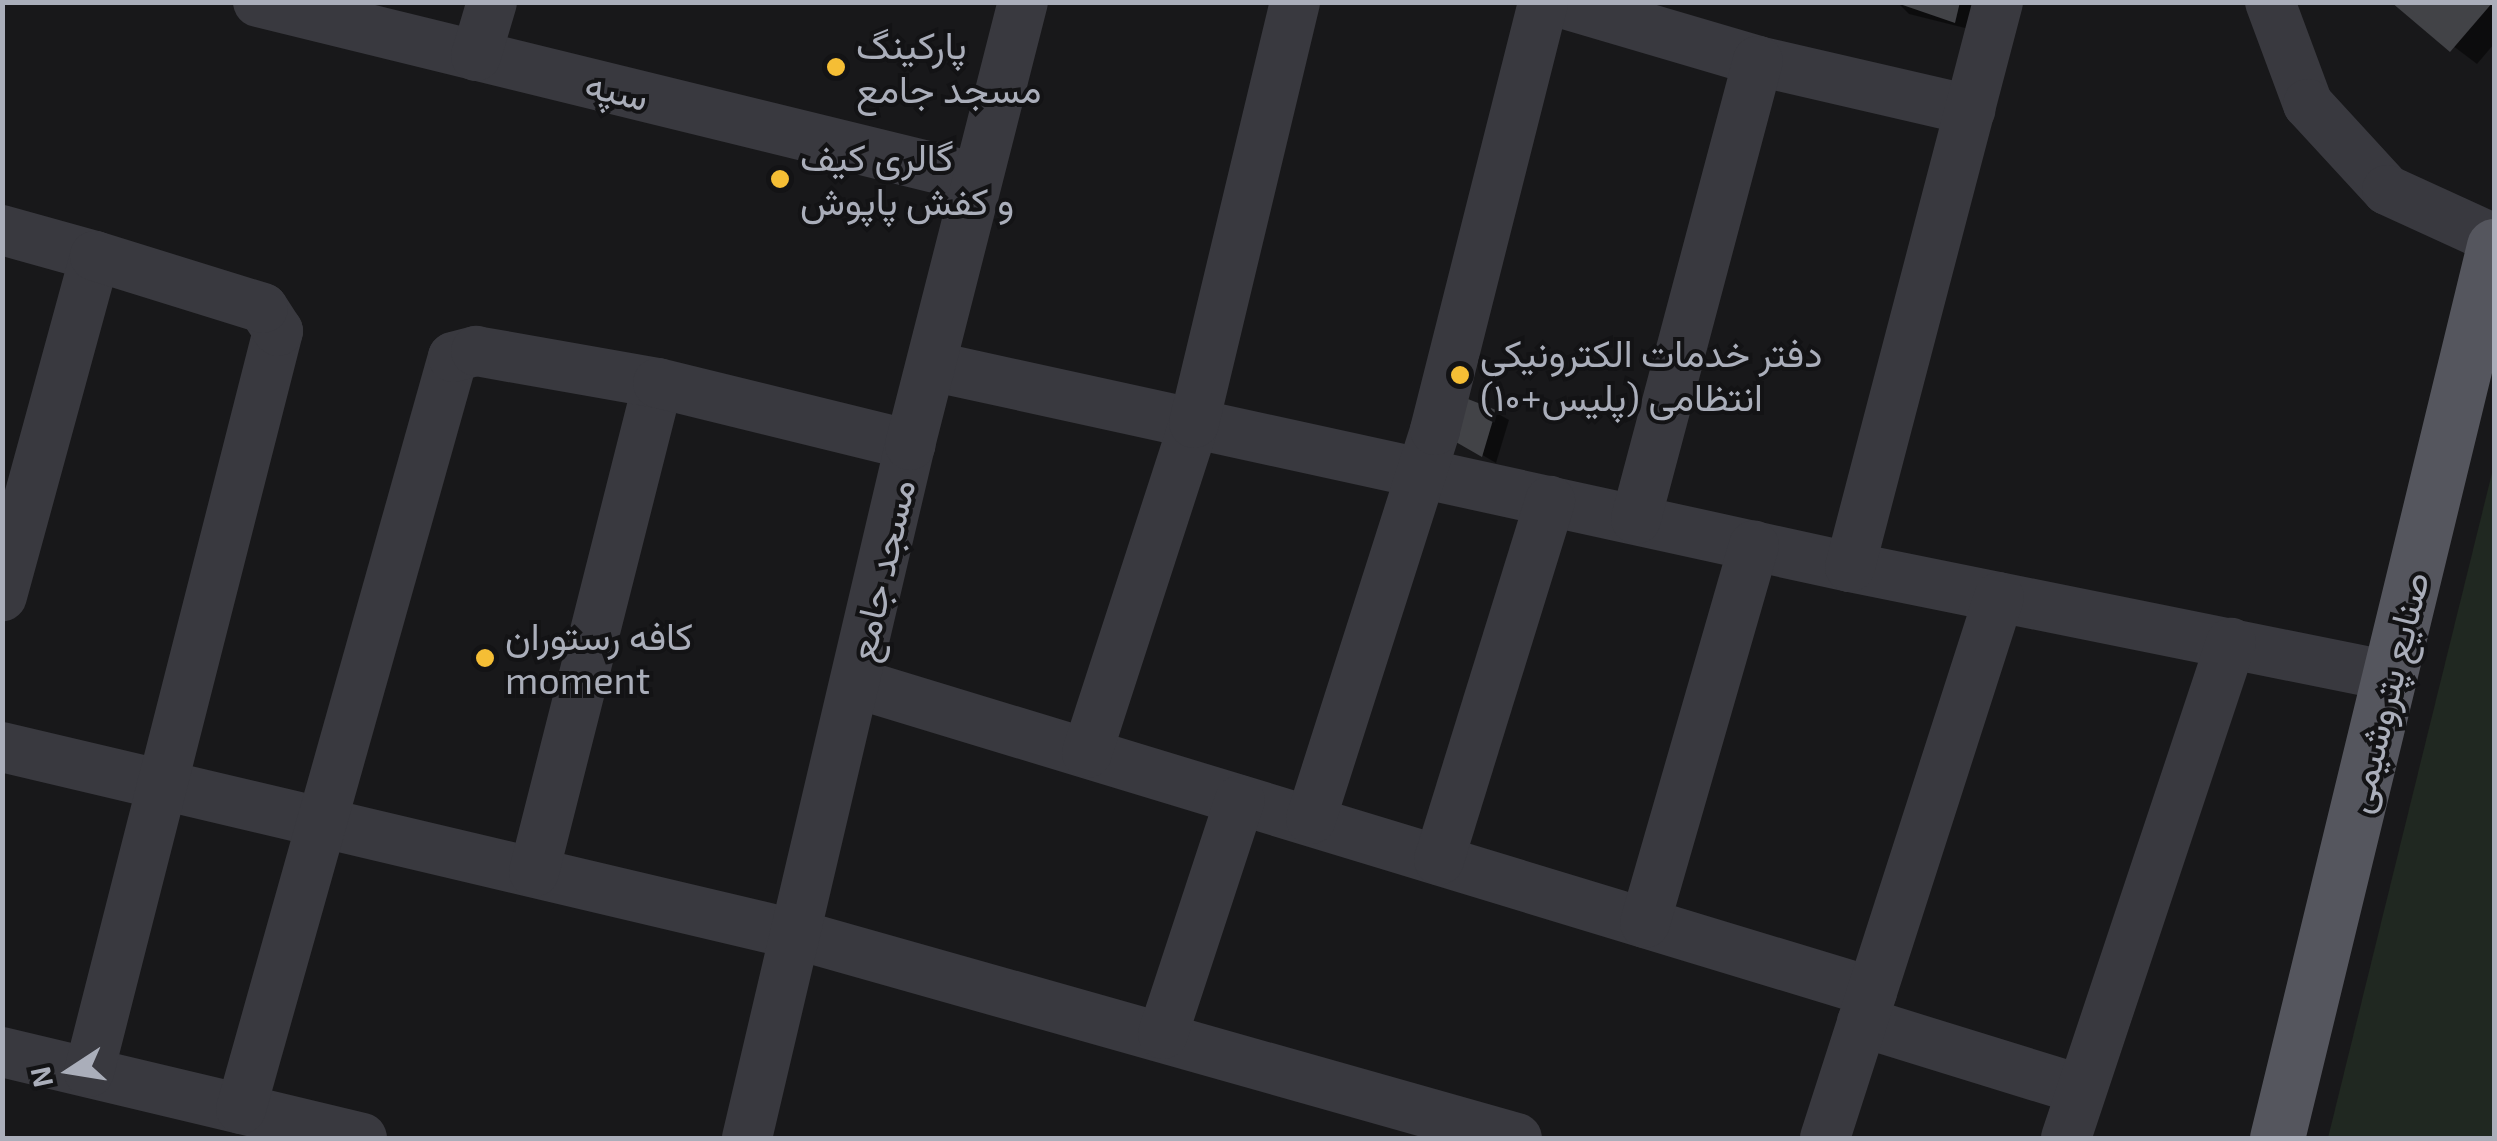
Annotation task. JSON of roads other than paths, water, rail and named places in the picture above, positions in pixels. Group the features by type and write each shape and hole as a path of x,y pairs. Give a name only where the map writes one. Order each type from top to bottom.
{"main road":[{"name":"صنایع پتروشیمی","path":"2277,1138 2494,242"}],"street":[{"name":"سپه","path":"258,2 976,178"},
{"path":"476,56 492,2"},
{"name":"مسجد جامع","path":"747,1138 798,935 910,445 1023,2"},
{"path":"1087,753 1194,423 1296,2"},
{"path":"1311,819 1435,430 1543,2"},
{"path":"1558,2 1758,61 1970,110"},
{"path":"1850,566 1998,2"},
{"path":"2270,2 2308,104 2387,190 2494,242"},
{"path":"1636,520 1758,61"},
{"path":"2,230 264,308 278,332 89,1072"},
{"path":"2,598 95,256"},
{"path":"241,1109 453,357 476,351 658,383 910,445"},
{"path":"931,366 1754,546 2390,676"},
{"path":"534,872 658,383"},
{"path":"1440,860 1550,501"},
{"path":"1644,923 1754,546"},
{"path":"1825,1138 1999,597"},
{"path":"2066,1138 2231,643"},
{"path":"856,683 1644,923 2081,1090"},
{"path":"2,747 798,935 1164,1034 1517,1138"},
{"path":"1164,1034 1240,800"},
{"path":"2,1052 362,1138"}],"place":[{"name":"پارکینگ مسجد جامع","path":"836,67"},
{"name":"گالری کیف و کفش پاپوش","path":"780,179"},
{"name":"دفتر خدمات الکترونیکی انتظامی (پلیس+۱۰)","path":"1460,375"},
{"name":"کافه رستوران moment","path":"485,658"}]}
